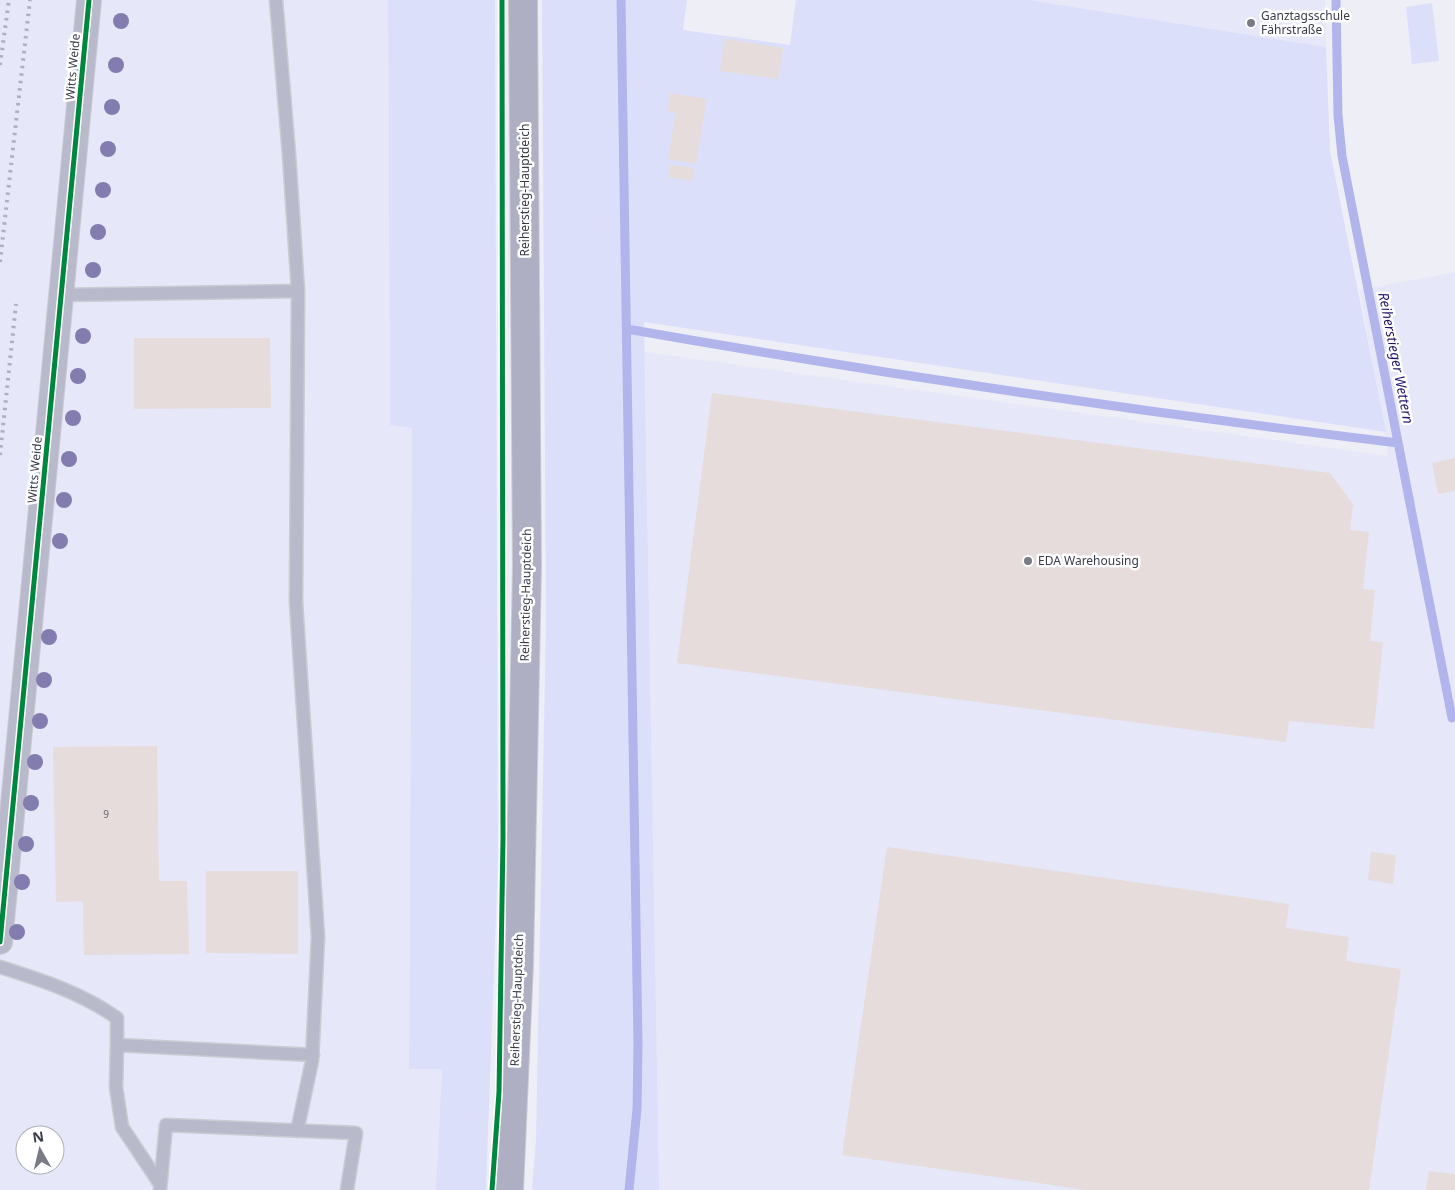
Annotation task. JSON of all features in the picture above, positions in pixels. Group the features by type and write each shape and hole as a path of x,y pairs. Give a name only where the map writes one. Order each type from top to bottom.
{"main road":[{"name":"Reiherstieg-Hauptdeich","path":"509,1190 519,964 527,567 523,0"}],"street":[{"name":"Witts Weide","path":"0,942 89,0"}],"lane":[{"path":"276,0 298,291 296,602 318,937 313,1055 297,1131"},
{"path":"61,295 298,291"},
{"path":"0,967 51,984 97,1004 117,1018 116,1087 122,1127 160,1187"},
{"path":"117,1045 313,1055"},
{"path":"160,1187 166,1125 356,1133 347,1190"}],"shaded area":[{"path":"0,0 388,0 390,425 412,428 409,1068 442,1069 436,1190 0,1190"},
{"path":"388,0 495,0 498,859 486,1190 436,1190 442,1069 409,1069 412,428 390,425"},
{"path":"542,0 687,0 683,30 790,45 796,0 1029,0 1326,47 1330,151 1386,432 644,322 659,1190 532,1190 536,1139 546,621"},
{"name":"Ganztagsschule Fährstraße","path":"1029,0 1325,0 1326,47"},
{"path":"1432,3 1439,61 1412,64 1406,7"},
{"path":"1455,272 1455,1190 651,1190 657,1120 645,352 1388,456 1360,290"}],"building":[{"path":"725,39 783,48 778,79 720,71"},
{"path":"670,93 707,99 696,164 668,159 676,112 667,111"},
{"path":"670,165 694,168 693,181 668,177"},
{"path":"134,338 270,338 271,408 134,409"},
{"name":"EDA Warehousing","path":"712,393 1330,473 1353,504 1350,530 1369,532 1363,589 1375,590 1370,641 1383,642 1374,729 1289,721 1286,742 677,663"},
{"path":"1455,458 1455,491 1438,494 1432,463"},
{"path":"157,746 159,881 187,881 189,954 84,955 83,901 56,902 53,747"},
{"path":"887,847 1289,904 1286,928 1349,937 1346,961 1401,969 1369,1190 1087,1190 842,1155"},
{"path":"1371,852 1396,855 1393,884 1368,880"},
{"path":"206,871 298,871 298,954 206,953"},
{"path":"1429,1171 1455,1174 1455,1190 1426,1190"}],"waterway":[{"path":"621,0 638,1045 637,1109 629,1190"},
{"name":"Reiherstieger Wettern","path":"1336,0 1338,115 1342,156 1452,718"},
{"path":"627,329 1012,391 1398,443"}],"railway":[{"path":"0,65 9,0"},
{"path":"0,262 30,0"},
{"path":"0,455 16,304"}],"cycle path":[{"path":"0,942 89,0"},
{"path":"492,1190 499,1092 503,838 502,0"}],"place":[{"name":"Ganztagsschule Fährstraße","path":"1251,23"},
{"name":"EDA Warehousing","path":"1028,561"}]}
